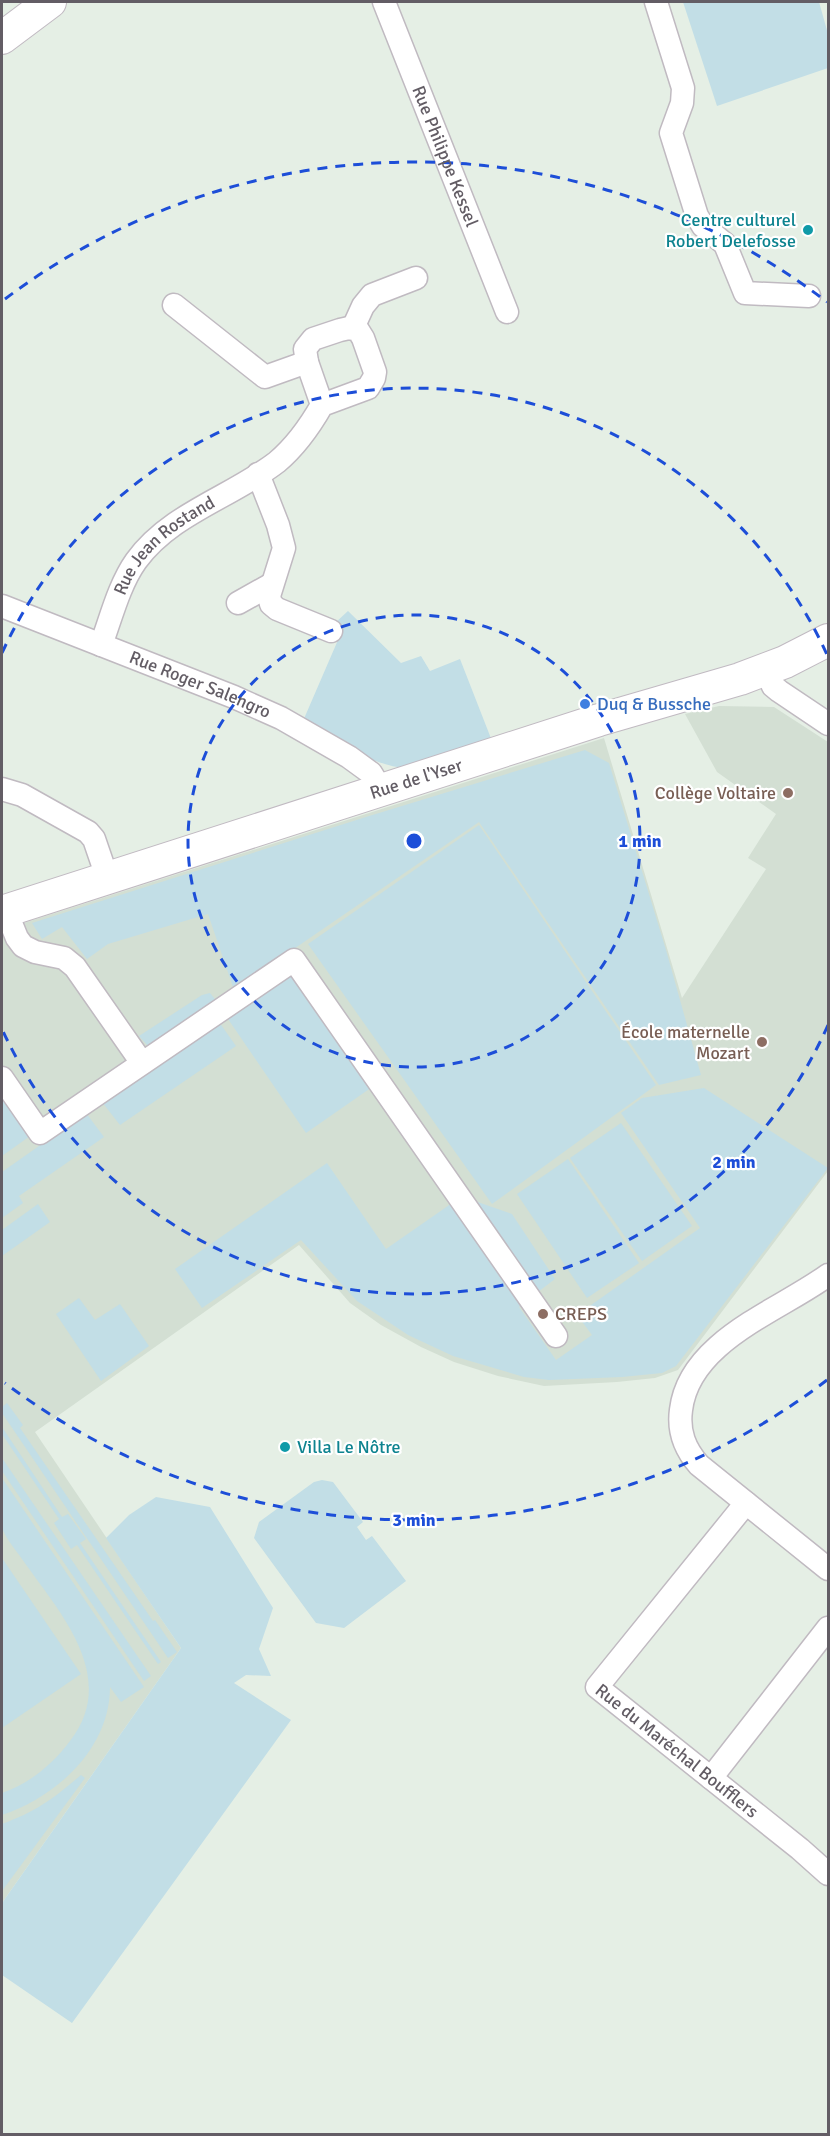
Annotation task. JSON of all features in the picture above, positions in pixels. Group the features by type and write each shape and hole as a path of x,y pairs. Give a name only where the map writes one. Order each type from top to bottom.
{"street":[{"path":"2,38 50,2"},
{"name":"Rue Philippe Kessel","path":"384,2 507,312"},
{"path":"656,2 684,88 682,103 671,133 697,216 703,226 725,244 745,293 809,296"},
{"path":"353,328 363,306 372,295 416,278"},
{"path":"174,304 265,377 307,362"},
{"path":"345,328 353,328 358,330 363,338 375,372 374,378 368,388 322,405 307,362 305,349 313,339 345,328"},
{"name":"Rue Jean Rostand","path":"101,645 125,581 136,561 146,550 173,525 258,474 291,449 307,430 322,405"},
{"path":"258,474 279,525 284,548 269,596 271,604 277,609 331,631"},
{"path":"238,603 272,584"},
{"name":"Rue Roger Salengro","path":"2,606 242,700 280,718 355,761 371,773 382,791"},
{"name":"Rue de l'Yser","path":"4,911 599,720 766,670 828,640"},
{"path":"766,670 774,686 828,724"},
{"path":"2,789 22,795 88,832 94,839 107,878"},
{"path":"4,911 22,945 35,952 64,958 75,967 142,1063"},
{"path":"2,1078 40,1133 294,960 556,1336"},
{"path":"828,1275 739,1330 719,1346 701,1365 688,1384 682,1401 680,1420 682,1437 689,1452 699,1465 828,1569"},
{"name":"Rue du Maréchal Boufflers","path":"746,1503 597,1687 819,1864 828,1874"},
{"path":"711,1778 826,1636"}],"shaded area":[{"path":"683,2 819,2 828,34 828,68 717,106"},
{"path":"348,611 401,663 421,656 430,671 460,659 492,741 407,768 380,763 303,721 338,640 334,624"},
{"name":"CREPS","path":"719,706 774,707 828,742 828,1171 678,1370 655,1378 544,1386 498,1376 454,1362 381,1325 350,1303 299,1245 35,1432 181,1648 2,1903 2,930 604,738 682,998 766,869 748,858 776,814 717,772 685,714"},
{"path":"585,750 609,763 701,1075 659,1085 479,822 234,990 208,914 108,944 87,959 62,927 42,939 32,923 366,817"},
{"path":"479,825 656,1085 492,1204 308,944"},
{"path":"283,976 295,977 375,1085 306,1133 226,1016"},
{"path":"210,993 218,1003 148,1046 139,1036 202,995"},
{"path":"219,1022 236,1046 120,1125 102,1102"},
{"path":"704,1088 828,1168 676,1366 662,1373 549,1380 524,1377 453,1356 408,1335 357,1301 301,1240 202,1308 175,1269 327,1163 386,1249 455,1201 525,1302 519,1307 556,1360 592,1335 577,1315 700,1228 621,1113 642,1098"},
{"path":"2,1096 30,1136 2,1156"},
{"path":"86,1113 104,1137 19,1196 23,1203 2,1218 2,1172"},
{"path":"621,1123 692,1226 642,1261 570,1158"},
{"path":"568,1159 639,1263 587,1298 517,1194"},
{"path":"469,1199 512,1214 555,1279 534,1295"},
{"path":"38,1204 50,1222 2,1256 2,1230"},
{"path":"79,1298 95,1320 120,1304 149,1346 101,1381 56,1314"},
{"path":"7,1403 23,1425 20,1428 153,1621 155,1620 177,1652 168,1658 2,1413 2,1407"},
{"path":"2,1427 62,1517 68,1514 86,1539 80,1543 161,1662 158,1664 77,1545 71,1549 54,1523 59,1519 2,1434"},
{"path":"2,1458 151,1676 144,1681 2,1471"},
{"path":"2,1478 144,1687 121,1702 110,1687 108,1710 101,1731 76,1768 42,1796 2,1815 2,1793 31,1779 48,1765 70,1741 84,1717 89,1693 87,1669 79,1646 67,1623 2,1528"},
{"path":"322,1480 333,1482 363,1522 357,1527 366,1540 372,1536 406,1581 344,1628 316,1623 254,1538 259,1522 314,1482"},
{"path":"156,1497 210,1507 273,1608 259,1649 271,1676 246,1675 234,1683 291,1720 72,2023 2,1975 2,1903 181,1648 106,1538 129,1515"},
{"path":"2,1558 81,1674 2,1728"},
{"path":"81,1775 85,1778 2,1891 2,1824 44,1804"}],"place":[{"name":"Centre culturel Robert Delefosse","path":"808,230"},
{"name":"Duq & Bussche","path":"585,704"},
{"name":"Collège Voltaire","path":"788,793"},
{"name":"École maternelle Mozart","path":"762,1042"},
{"name":"CREPS","path":"543,1314"},
{"name":"Villa Le Nôtre","path":"285,1447"}]}
